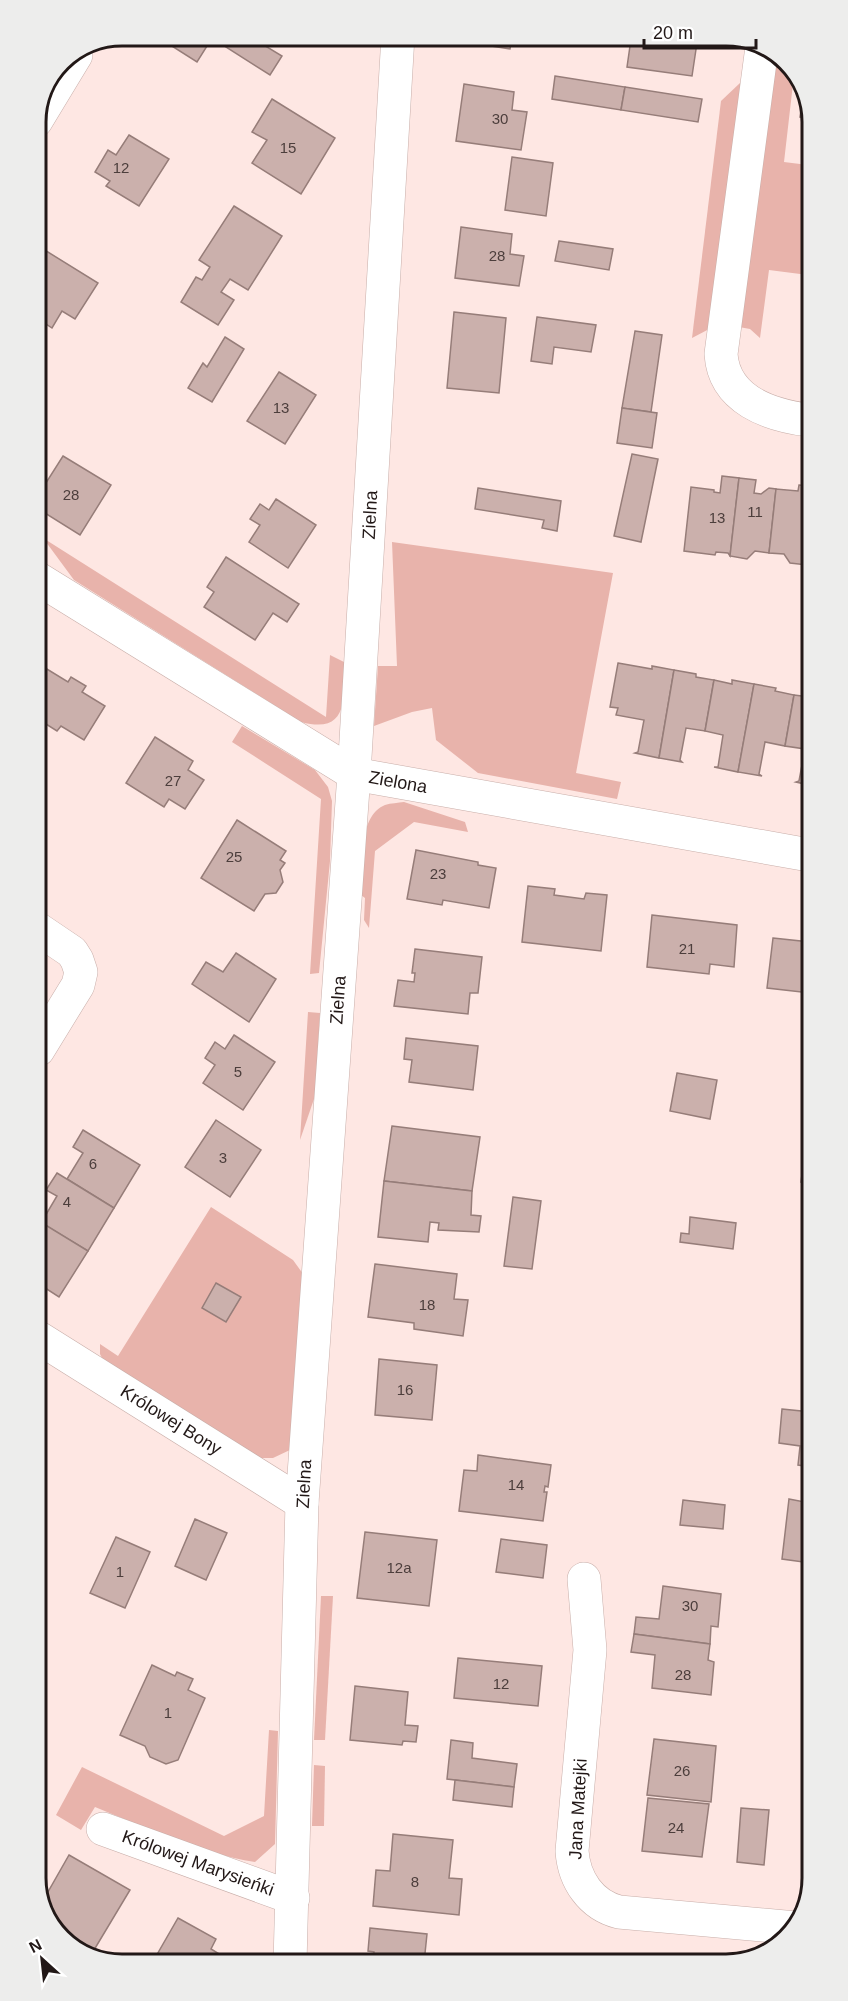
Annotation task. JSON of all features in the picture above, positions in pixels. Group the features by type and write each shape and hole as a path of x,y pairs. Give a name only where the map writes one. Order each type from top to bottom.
{"street":[{"name":"Zielna","path":"290,1954 302,1503 354,774 397,46"},
{"path":"761,56 721,354 722,365 726,376 736,390 748,401 784,417 802,419"},
{"name":"Zielona","path":"47,584 354,774 802,854"},
{"path":"46,1036 78,985 81,972 72,952 47,935"},
{"name":"Królowej Bony","path":"46,1343 302,1503"},
{"name":"Jana Matejki","path":"584,1579 590,1650 572,1851 574,1867 584,1888 599,1905 619,1912 784,1927"},
{"name":"Królowej Marysieńki","path":"103,1829 293,1898"}],"shaded area":[{"path":"773,63 786,76 793,88 784,162 802,164 802,274 769,270 760,338 750,329 739,327"},
{"path":"744,82 713,327 692,338 721,101"},
{"path":"47,540 326,717 330,655 346,663 341,710 336,718 328,723 317,725 301,722 74,580"},
{"path":"392,542 613,573 576,773 621,782 617,799 478,773 436,740 432,708 412,712 374,726 378,666 397,666"},
{"path":"242,726 315,770 328,787 332,801 330,861 319,973 310,974 321,799 232,742"},
{"path":"404,802 465,822 468,832 414,822 375,851 369,928 364,920 365,898 361,895 365,832 376,811 385,805"},
{"path":"308,1012 320,1013 315,1096 300,1140"},
{"path":"211,1207 293,1260 306,1278 292,1449 273,1458 257,1458 104,1362 100,1354 100,1344 118,1356"},
{"path":"321,1596 333,1596 325,1740 314,1740"},
{"path":"269,1730 278,1731 275,1844 255,1862 193,1846 95,1807 81,1830 56,1815 82,1767 224,1836 264,1816"},
{"path":"314,1765 325,1766 324,1826 312,1826"}],"building":[{"path":"172,46 207,46 197,62"},
{"path":"225,46 266,46 282,56 270,75"},
{"path":"630,47 696,47 692,76 627,67"},
{"path":"555,76 625,87 621,110 552,99"},
{"path":"464,84 514,92 512,110 527,112 521,150 456,141"},
{"path":"625,87 702,99 698,122 621,110"},
{"path":"272,99 335,138 301,194 252,163 267,140 252,132"},
{"path":"129,135 169,159 139,206 106,186 110,181 95,172 108,150 116,155"},
{"path":"512,157 553,163 546,216 505,210"},
{"path":"234,206 282,236 248,290 230,279 221,292 234,300 218,325 181,302 196,277 202,280 210,267 199,260"},
{"path":"461,227 512,234 510,254 524,256 519,286 455,278"},
{"path":"559,241 613,249 609,270 555,261"},
{"path":"47,251 98,283 75,319 62,311 52,328 47,325"},
{"path":"454,312 506,318 499,393 447,388"},
{"path":"537,317 596,325 591,352 554,347 552,364 531,361"},
{"path":"635,331 662,335 651,412 622,408"},
{"path":"225,337 244,349 212,402 188,388 203,363 207,367"},
{"path":"279,372 316,395 285,444 247,421"},
{"path":"622,408 657,413 652,448 617,443"},
{"path":"632,454 658,459 641,542 614,536"},
{"path":"63,456 111,485 80,535 47,514 47,482"},
{"path":"722,476 739,478 730,556 728,553 716,552 715,555 684,551 691,487 720,493"},
{"path":"739,478 756,480 754,493 761,494 769,488 776,489 769,553 755,551 747,559 730,556"},
{"path":"799,485 802,485 802,564 790,563 784,554 769,553 776,489 798,491"},
{"path":"478,488 561,501 557,531 542,528 544,520 475,509"},
{"path":"276,499 316,525 288,568 249,542 260,525 250,519 260,504 269,510"},
{"path":"226,557 299,604 287,622 273,613 255,640 204,607 214,592 207,587"},
{"path":"618,663 674,670 659,758 635,753 638,752 644,720 616,715 618,708 610,707"},
{"path":"47,669 68,682 71,677 86,686 82,692 105,706 84,740 61,726 57,731 47,724"},
{"path":"674,670 714,680 705,731 686,728 680,760 682,762 659,758"},
{"path":"714,680 732,684 732,680 754,684 738,772 714,767 718,767 723,735 705,731"},
{"path":"754,684 776,688 775,691 794,695 785,746 765,742 759,774 762,776 738,772"},
{"path":"794,695 802,696 802,749 785,746"},
{"path":"155,737 193,761 188,770 204,780 185,809 169,799 164,807 126,783"},
{"path":"802,765 802,783 796,782 799,781"},
{"path":"237,820 286,851 280,860 285,863 280,870 283,882 276,893 265,894 254,911 201,878"},
{"path":"416,850 478,862 478,865 496,868 489,908 443,900 442,905 407,899"},
{"path":"528,886 555,889 554,895 584,899 586,893 607,895 601,951 522,942"},
{"path":"652,915 737,925 734,967 710,964 709,974 647,967"},
{"path":"773,938 802,941 802,992 767,988"},
{"path":"415,949 482,957 478,993 470,993 468,1014 394,1006 398,980 414,982 415,973 412,973"},
{"path":"236,953 276,979 249,1022 192,984 206,962 223,972"},
{"path":"234,1035 275,1062 243,1110 203,1083 215,1065 205,1058 215,1042 225,1049"},
{"path":"406,1038 478,1046 473,1090 409,1082 412,1060 404,1059"},
{"path":"677,1073 717,1080 710,1119 670,1111"},
{"path":"216,1120 261,1150 230,1197 185,1167"},
{"path":"392,1126 480,1137 472,1191 384,1181"},
{"path":"83,1130 140,1165 114,1208 67,1179 83,1153 73,1147"},
{"path":"57,1173 114,1208 88,1251 46,1226 46,1214 57,1196 46,1189"},
{"path":"384,1181 472,1191 471,1215 481,1216 479,1232 438,1230 439,1223 430,1222 428,1242 378,1237"},
{"path":"513,1197 541,1201 532,1269 504,1266"},
{"path":"690,1217 736,1223 733,1249 680,1242 681,1233 689,1234"},
{"path":"46,1226 88,1251 59,1297 46,1289"},
{"path":"375,1264 457,1274 454,1299 468,1300 463,1336 414,1329 414,1323 368,1317"},
{"path":"216,1283 241,1297 226,1322 202,1308"},
{"path":"379,1359 437,1365 432,1420 375,1415"},
{"path":"782,1409 802,1411 802,1466 798,1465 800,1446 779,1443"},
{"path":"478,1455 551,1465 548,1487 545,1486 544,1492 547,1492 543,1521 459,1511 464,1470 477,1471"},
{"path":"789,1499 802,1501 802,1562 782,1559"},
{"path":"683,1500 725,1505 723,1529 680,1525"},
{"path":"195,1519 227,1533 206,1580 175,1566"},
{"path":"365,1532 437,1540 429,1606 357,1598"},
{"path":"116,1537 150,1552 125,1608 90,1593"},
{"path":"501,1539 547,1545 543,1578 496,1572"},
{"path":"663,1586 721,1594 718,1627 711,1626 710,1644 634,1634 636,1617 659,1619"},
{"path":"634,1634 710,1644 708,1660 714,1662 711,1695 652,1688 655,1655 631,1652"},
{"path":"458,1658 542,1666 538,1706 454,1698"},
{"path":"152,1665 175,1676 177,1672 193,1679 188,1690 205,1698 178,1760 166,1764 150,1757 145,1746 120,1735"},
{"path":"355,1686 408,1692 405,1725 418,1726 416,1742 403,1741 402,1745 350,1740"},
{"path":"654,1739 716,1746 711,1802 647,1795"},
{"path":"451,1740 473,1743 472,1758 517,1764 514,1787 447,1779"},
{"path":"455,1780 514,1787 512,1807 453,1800"},
{"path":"648,1798 709,1804 702,1857 642,1851"},
{"path":"741,1808 769,1810 764,1865 737,1862"},
{"path":"393,1834 453,1840 449,1878 462,1879 459,1915 373,1906 376,1870 390,1871"},
{"path":"69,1855 130,1890 94,1949 76,1939 72,1935 72,1929 66,1929 59,1921 48,1894"},
{"path":"178,1918 216,1939 211,1949 219,1954 157,1954"},
{"path":"370,1928 427,1934 425,1954 374,1954 374,1952 368,1951"}]}
